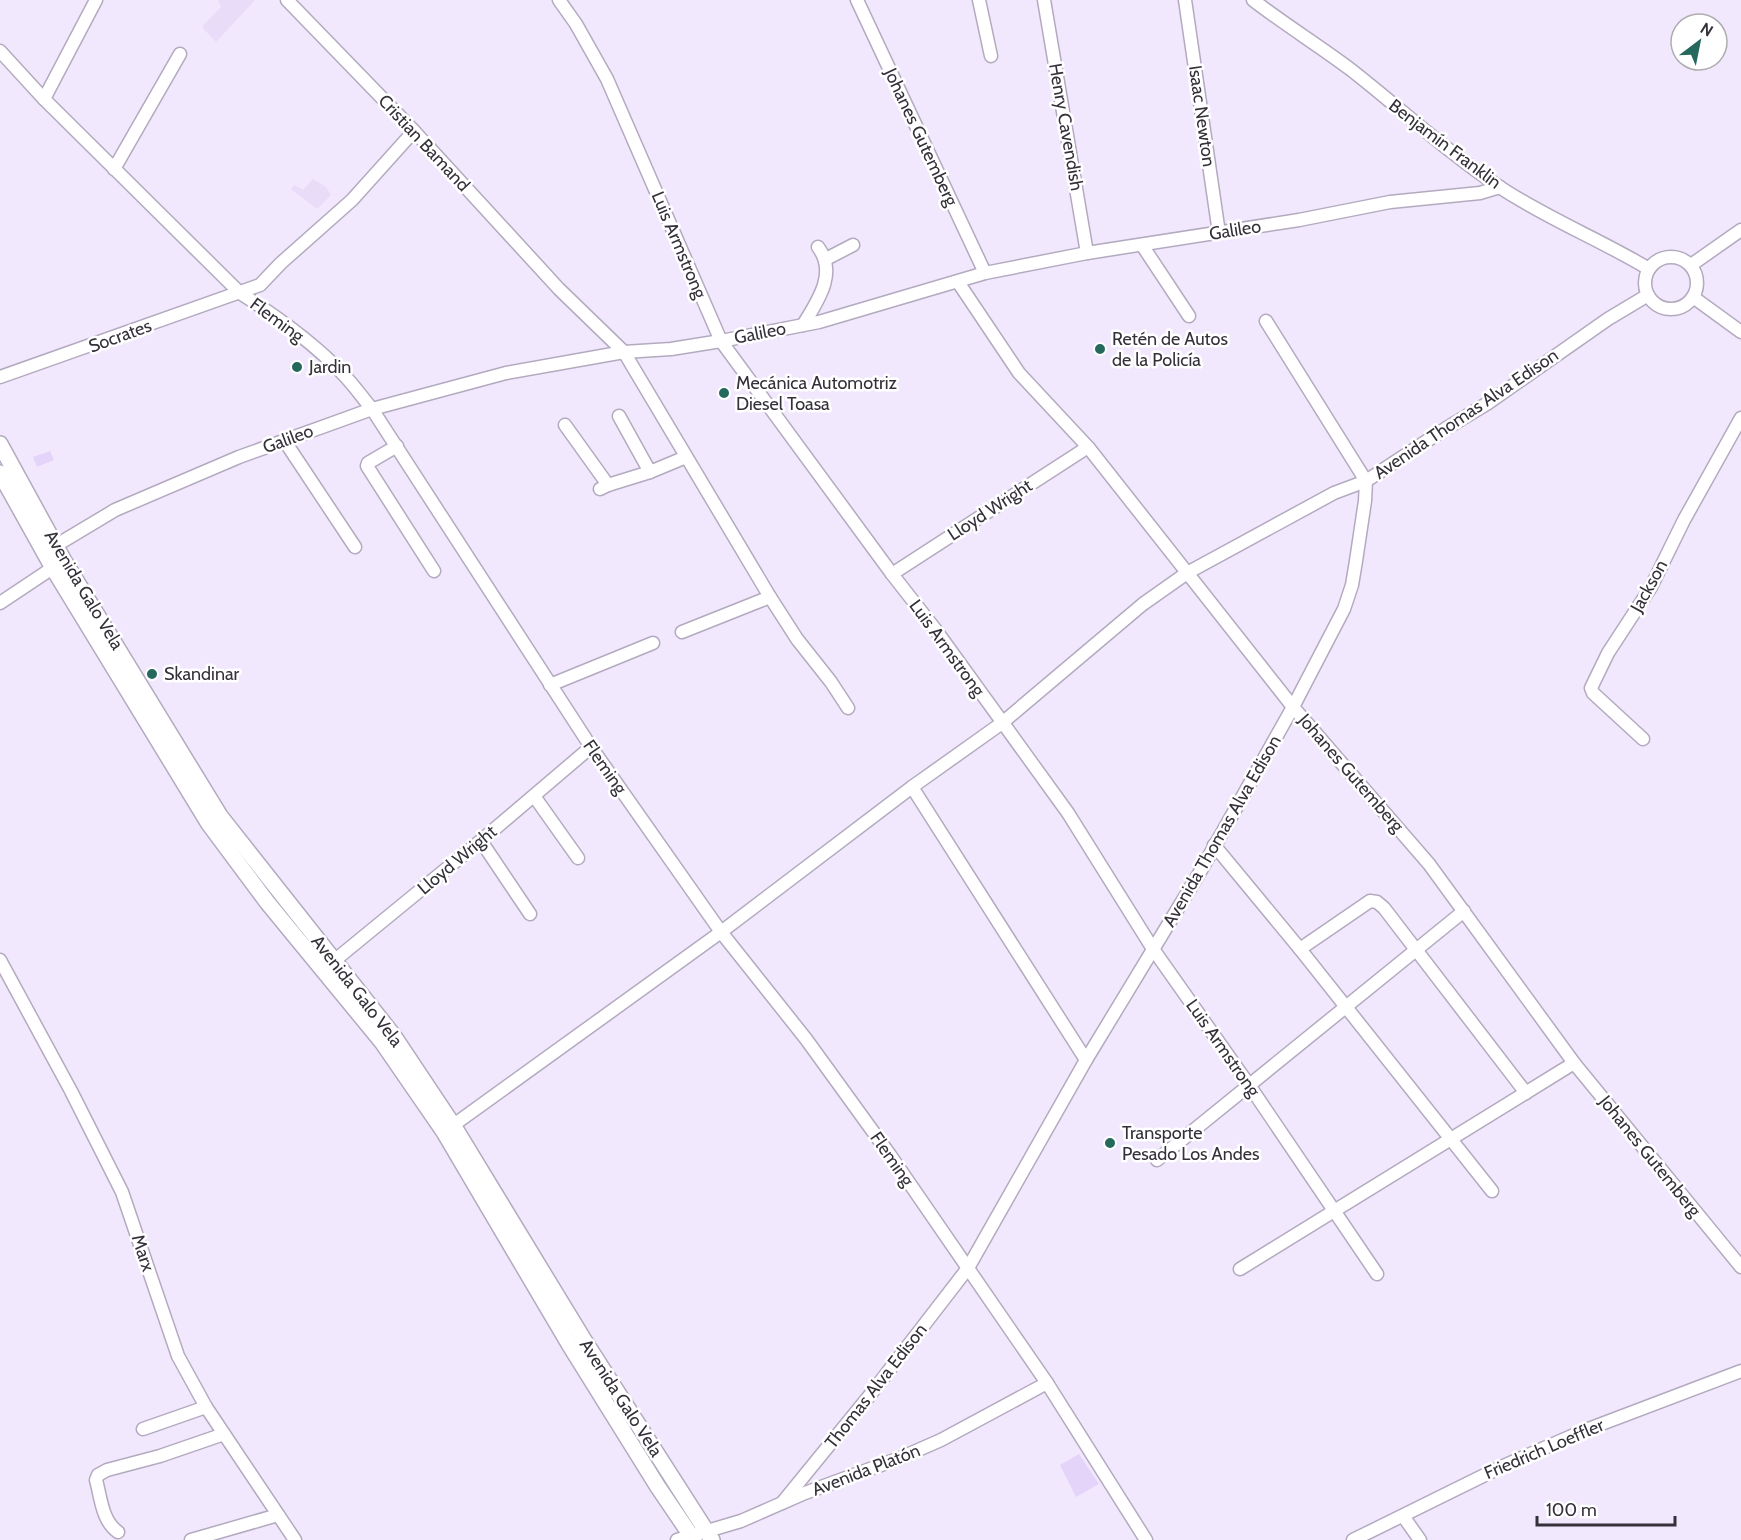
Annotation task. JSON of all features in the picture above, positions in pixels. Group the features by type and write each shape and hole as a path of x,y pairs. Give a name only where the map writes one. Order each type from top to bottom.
{"main road":[{"name":"Avenida Galo Vela","path":"0,444 58,564 267,902 393,1035 576,1341 658,1486 696,1538"},
{"name":"Avenida Galo Vela","path":"0,473 50,549"}],"street":[{"path":"44,99 96,0"},
{"name":"Cristian Bamand","path":"286,0 414,131 559,289 624,352 770,597 797,639 848,708"},
{"name":"Luis Armstrong","path":"560,0 607,79 721,341 935,629 1068,813 1154,949 1377,1274"},
{"name":"Johanes Gutemberg","path":"857,0 985,273"},
{"path":"979,0 991,56"},
{"name":"Henry Cavendish","path":"1044,0 1087,253"},
{"name":"Isaac Newton","path":"1185,0 1219,233"},
{"name":"Benjamín Franklin","path":"1253,0 1349,69 1426,132 1500,187 1649,269"},
{"name":"Fleming","path":"0,51 5,65 44,99 240,293 322,353 372,409 591,747 722,932 806,1040 890,1155 1047,1383 1146,1540"},
{"path":"114,169 180,54"},
{"name":"Socrates","path":"0,377 260,285 281,263 352,200 414,131"},
{"name":"Galileo","path":"50,549 116,510 239,457 372,409 506,373 624,352 671,349 721,341 802,325 985,273 1087,253 1299,220 1390,202 1480,193 1500,187"},
{"path":"1691,265 1741,230"},
{"path":"826,259 853,245"},
{"path":"1142,245 1189,316"},
{"path":"802,325 822,293 826,259 818,247"},
{"path":"1673,257 1691,265 1698,284 1693,297 1683,306 1670,309 1657,305 1648,295 1645,281 1649,269 1659,260 1673,257"},
{"name":"Johanes Gutemberg","path":"958,282 1019,373 1088,447 1293,707 1429,864 1574,1063 1741,1267"},
{"name":"Avenida Thomas Alva Edison","path":"968,1268 1086,1060 1154,949 1293,707 1344,609 1352,585 1366,480 1488,403 1598,325 1648,295"},
{"path":"1693,297 1741,332"},
{"path":"449,1129 722,932 1002,723 1143,604 1187,573 1334,493 1366,480 1354,465 1266,321"},
{"path":"619,416 650,472"},
{"name":"Jackson","path":"1643,739 1593,693 1591,688 1608,653 1651,587 1684,520 1741,418"},
{"path":"565,425 604,487 686,457"},
{"path":"284,440 355,547"},
{"path":"397,446 368,463 367,466 434,571"},
{"name":"Lloyd Wright","path":"892,574 1088,447"},
{"path":"0,603 58,564"},
{"path":"682,632 770,597"},
{"path":"550,685 653,643"},
{"name":"Lloyd Wright","path":"328,966 481,841 591,747"},
{"path":"912,788 1086,1060"},
{"path":"534,796 578,858"},
{"path":"481,841 530,914"},
{"path":"1214,845 1300,948 1492,1191"},
{"path":"1300,948 1370,901 1377,902 1384,908 1526,1093"},
{"path":"1157,1160 1464,911"},
{"name":"Marx","path":"0,960 71,1091 122,1192 178,1356 224,1434 295,1540"},
{"path":"1240,1269 1574,1063"},
{"name":"Thomas Alva Edison","path":"782,1503 870,1395 968,1268"},
{"name":"Friedrich Loeffler","path":"1353,1540 1501,1467 1583,1431 1741,1371"},
{"name":"Avenida Platón","path":"696,1538 909,1455 1047,1383"},
{"path":"143,1429 207,1407"},
{"path":"118,1532 110,1527 107,1521 96,1480 98,1475 107,1470 160,1456 224,1434"},
{"path":"191,1540 278,1515"},
{"path":"1403,1516 1420,1540"}],"shaded area":[{"path":"218,0 255,0 216,42 202,27 221,7"},
{"path":"313,179 326,187 331,195 317,209 291,189 294,185 303,190"},
{"path":"50,451 54,460 37,467 33,457"},
{"path":"1079,1454 1099,1484 1076,1497 1060,1465"}],"place":[{"name":"Retén de Autos de la Policía","path":"1100,349"},
{"name":"Jardin","path":"297,367"},
{"name":"Mecánica Automotriz Diesel Toasa","path":"724,393"},
{"name":"Skandinar","path":"152,674"},
{"name":"Transporte Pesado Los Andes","path":"1110,1143"}]}
